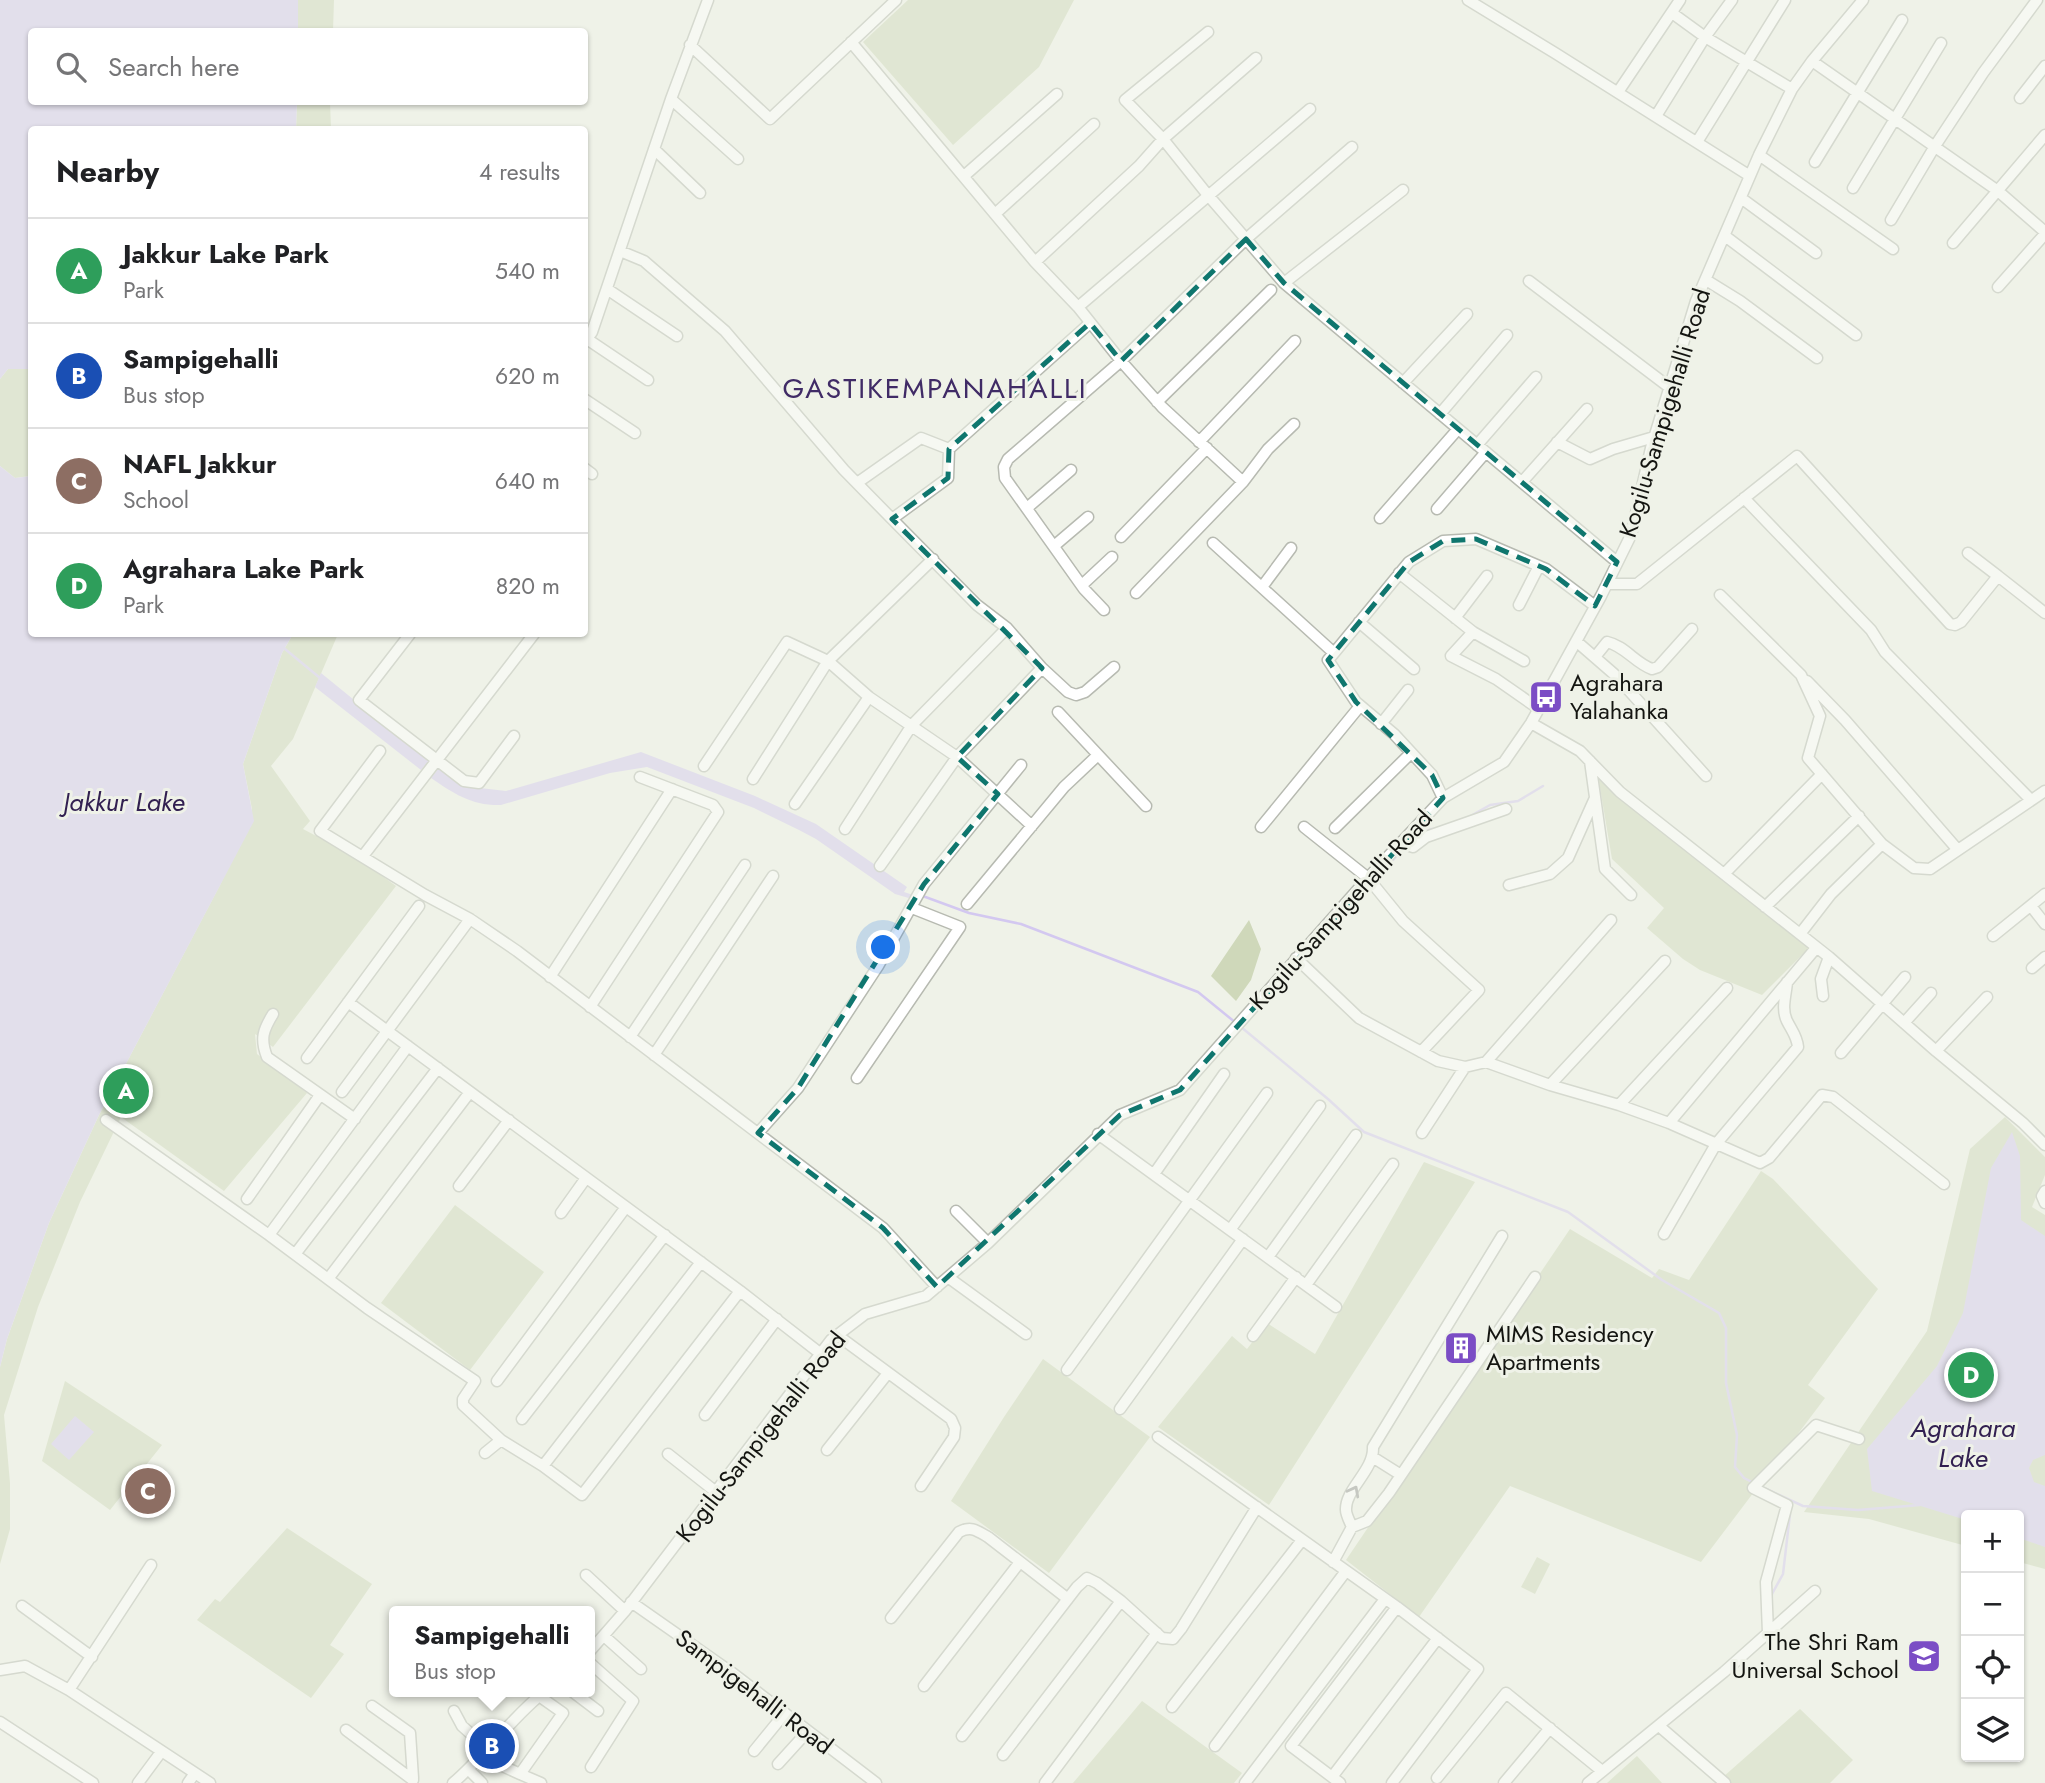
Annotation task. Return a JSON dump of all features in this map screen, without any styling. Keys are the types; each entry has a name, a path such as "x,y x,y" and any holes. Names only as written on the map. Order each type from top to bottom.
{"street":[{"path":"588,338 708,0"},
{"path":"690,45 770,119 895,0"},
{"path":"1468,0 1750,176"},
{"path":"1618,92 1680,0"},
{"path":"1656,116 1705,37 1732,0"},
{"path":"1697,142 1785,0"},
{"name":"Kogilu-Sampigehalli Road","path":"595,1646 838,1335 865,1314 926,1296 988,1242 1120,1115 1180,1090 1368,878 1443,798 1504,762 1539,709 1631,535 1654,438 1696,301 1759,155 1792,89 1863,0"},
{"path":"1891,220 1983,73 2037,0"},
{"path":"1672,13 1705,37 1792,89"},
{"path":"1815,162 1902,20"},
{"path":"1208,32 1125,100 1163,139 1284,283 1617,562"},
{"path":"851,42 1035,262 1078,307 1157,402 1243,482"},
{"path":"1853,188 1941,43"},
{"path":"1035,262 1139,166 1163,139 1256,58"},
{"path":"1812,61 1998,191 2045,233 1998,287"},
{"path":"2020,98 2045,66"},
{"path":"964,176 1057,94"},
{"path":"671,99 738,159"},
{"path":"1078,307 1207,194 1310,109"},
{"path":"995,214 1094,124"},
{"path":"1953,243 2045,135"},
{"path":"1104,610 1082,585 1006,478 1004,467 1008,459 1121,361 1246,239 1352,148"},
{"path":"654,149 700,193"},
{"path":"1759,155 1893,249"},
{"path":"1284,283 1403,190"},
{"path":"1741,198 1816,253"},
{"path":"1725,236 1856,335"},
{"path":"620,251 644,261 725,331 892,519 977,606 1007,628 1042,668 1068,692 1076,695 1085,692 1114,667"},
{"path":"1706,280 1740,301 1816,358"},
{"path":"1529,281 1669,387"},
{"path":"607,289 677,336"},
{"path":"1157,402 1271,290"},
{"path":"1404,383 1467,314"},
{"path":"892,519 948,478 949,449 1090,323"},
{"path":"1440,414 1507,335"},
{"path":"1121,537 1295,341"},
{"path":"588,342 648,380"},
{"path":"1477,445 1535,377"},
{"path":"588,402 635,433"},
{"path":"1522,482 1587,409"},
{"path":"1136,593 1243,482 1268,449 1294,424"},
{"path":"1380,518 1458,429"},
{"path":"858,483 920,438 949,449"},
{"path":"1557,442 1590,458 1654,438"},
{"path":"1437,509 1486,452"},
{"path":"1607,584 1637,584 1797,456 1950,624 1961,622 1998,576"},
{"path":"1027,508 1071,470"},
{"path":"1744,499 1871,630 1885,652 2031,800"},
{"path":"1054,547 1088,517"},
{"path":"1443,798 1432,775 1381,723 1360,706 1328,660 1409,562 1443,541 1476,538 1539,566 1595,606"},
{"path":"1213,543 1334,653"},
{"path":"1262,587 1291,548"},
{"path":"1968,553 2045,612"},
{"path":"1082,585 1112,556"},
{"path":"754,779 828,661 933,559"},
{"path":"1519,606 1539,566"},
{"path":"1399,573 1474,632 1524,661"},
{"path":"1455,618 1487,576"},
{"path":"1720,595 1845,720 1958,850"},
{"path":"1359,622 1414,669"},
{"path":"845,830 912,725 1007,628"},
{"path":"1595,657 1607,642 1616,644 1652,669 1658,667 1692,629"},
{"path":"1474,632 1451,656 1496,679 1539,709"},
{"path":"408,637 359,700 464,781 479,783 514,736"},
{"path":"363,856 532,637"},
{"path":"1576,641 1614,674 1706,776"},
{"path":"704,766 788,642 828,661 869,697 957,757 1032,825"},
{"path":"880,866 957,757 1042,668"},
{"path":"1801,675 1820,716 1808,758 1882,844 1914,868 1930,870 2045,791"},
{"path":"1381,723 1408,690"},
{"path":"795,804 869,697"},
{"path":"1261,827 1360,706"},
{"path":"1058,712 1146,806"},
{"path":"1531,723 1580,751 1620,792 1829,957 2023,1123 2045,1145"},
{"path":"380,751 320,831 470,919 550,976 883,1228 937,1287"},
{"path":"1335,828 1411,753"},
{"path":"967,904 1064,787 1098,755"},
{"path":"1590,761 1605,869 1631,895"},
{"path":"758,1133 798,1088 878,966 924,884 1021,765"},
{"path":"1724,874 1822,774"},
{"path":"590,1007 718,811 713,805 640,777"},
{"path":"550,976 672,789"},
{"path":"1509,885 1550,874 1568,858 1595,797"},
{"path":"1400,843 1413,848 1426,837 1506,809"},
{"path":"1765,907 1859,816"},
{"path":"1304,827 1368,878 1403,921 1479,990 1421,1052"},
{"path":"1800,934 1831,894 1882,844"},
{"path":"630,1037 745,865"},
{"path":"654,1055 773,876"},
{"path":"1993,936 2045,894"},
{"path":"307,1058 419,906"},
{"path":"2031,906 2045,924"},
{"path":"857,1078 960,927 912,908"},
{"path":"342,1092 470,919"},
{"path":"1486,1062 1611,920"},
{"path":"1669,1124 1816,947"},
{"path":"1823,996 1821,979 1829,957"},
{"path":"2032,968 2045,957"},
{"path":"1296,958 1359,1018 1438,1061 1465,1067 1486,1062 1550,1085 1619,1105 1760,1163 1769,1158 1822,1095 1833,1097 1944,1184"},
{"path":"1550,1085 1665,961"},
{"path":"1842,1053 1905,977"},
{"path":"1664,1234 1716,1144 1798,1047 1797,1037 1784,1009 1787,982"},
{"path":"1619,1105 1727,988"},
{"path":"1904,1023 1931,993"},
{"path":"1936,1051 1987,997"},
{"path":"348,1002 626,1206 821,1354"},
{"path":"273,1014 264,1029 262,1043 267,1056 355,1119"},
{"path":"269,1235 408,1045"},
{"path":"1422,1133 1465,1067"},
{"path":"296,1253 438,1068"},
{"path":"1154,1174 1224,1074"},
{"path":"328,1279 470,1092"},
{"path":"1067,1370 1267,1093"},
{"path":"247,1199 320,1095"},
{"path":"1230,1230 1320,1106"},
{"path":"106,1120 475,1381 463,1399 463,1405 501,1440 582,1495 740,1291"},
{"path":"459,1186 509,1120"},
{"path":"1098,1134 1336,1307"},
{"path":"1268,1257 1356,1135"},
{"path":"1306,1285 1393,1164"},
{"path":"561,1213 586,1178"},
{"path":"2045,1191 2042,1196 2045,1203"},
{"path":"497,1381 626,1206"},
{"path":"956,1211 988,1242"},
{"path":"522,1419 665,1236"},
{"path":"1352,1527 1346,1510 1348,1500 1374,1458 1373,1447 1502,1236"},
{"path":"1120,1409 1243,1239"},
{"path":"543,1466 701,1262"},
{"path":"1253,1336 1296,1277"},
{"path":"1333,1562 1352,1527 1367,1521 1401,1475 1535,1277"},
{"path":"949,1278 1026,1334"},
{"path":"705,1415 777,1319"},
{"path":"838,1335 951,1419 955,1428 954,1437 921,1486"},
{"path":"827,1450 888,1373"},
{"path":"1768,1633 1766,1582 1787,1505 1753,1488 1816,1425 1859,1439"},
{"path":"1158,1437 1397,1607 1478,1669 1392,1783"},
{"path":"485,1452 501,1440"},
{"path":"668,1454 716,1492"},
{"path":"1374,1458 1401,1475"},
{"path":"961,1736 1087,1578 1121,1601 1162,1638 1173,1639 1257,1507"},
{"path":"891,1618 959,1532 967,1528 974,1528 988,1536 1068,1599"},
{"path":"1172,1707 1302,1540"},
{"path":"924,1686 1020,1562"},
{"path":"69,1690 151,1565"},
{"path":"1215,1746 1346,1571"},
{"name":"Sampigehalli Road","path":"586,1575 628,1606 731,1672 874,1782"},
{"path":"1588,1783 1659,1726 1815,1591"},
{"path":"1245,1783 1385,1599"},
{"path":"1003,1755 1121,1601"},
{"path":"22,1606 92,1657"},
{"path":"1397,1607 1291,1746 1336,1780 1438,1638"},
{"path":"1045,1783 1157,1633"},
{"path":"604,1636 640,1669"},
{"path":"0,1670 25,1666 69,1690 210,1783"},
{"path":"591,1767 633,1701 595,1667"},
{"path":"1437,1778 1506,1693 1602,1771"},
{"path":"453,1783 486,1753 525,1707 538,1697"},
{"path":"520,1773 563,1713 545,1697"},
{"path":"580,1697 598,1711"},
{"path":"372,1706 410,1733 413,1780"},
{"path":"454,1711 462,1726 486,1753 541,1783"},
{"path":"754,1751 785,1713"},
{"path":"0,1722 93,1783"},
{"path":"1659,1726 1725,1783"},
{"path":"1504,1783 1550,1728"},
{"path":"346,1730 413,1780"},
{"path":"778,1764 808,1731"},
{"path":"138,1783 161,1752"},
{"path":"469,1770 482,1783"},
{"path":"188,1783 195,1773"}],"highlighted area":[{"path":"1246,239 1284,283 1617,562 1595,606 1546,569 1476,539 1443,541 1409,562 1328,660 1356,702 1432,775 1443,798 1180,1090 1120,1115 937,1287 883,1228 758,1133 798,1088 924,884 998,794 957,757 1042,668 892,519 948,478 949,449 1090,323 1121,361"}],"green space":[{"path":"298,0 334,0 333,28 298,28"},
{"path":"908,0 1074,0 1039,67 953,145 863,42"},
{"path":"297,105 330,105 331,126 296,126"},
{"path":"8,369 28,369 28,476 15,478 0,466 0,379"},
{"path":"291,637 337,637 293,739 271,766 310,821 303,829 356,857 396,886 273,1047 255,1034 257,1054 307,1093 224,1191 121,1117 80,1202 38,1307 4,1415 10,1483 10,1529 0,1564 0,1367 7,1339 49,1223 99,1115 221,883 252,809 243,764 282,653"},
{"path":"1598,776 1809,948 1762,995 1700,970 1647,928 1664,908 1612,859"},
{"path":"1249,920 1261,949 1251,980 1236,1001 1211,976"},
{"name":"Agrahara Lake","path":"2005,1117 2045,1157 2045,1175 2032,1207 2045,1215 2045,1569 2024,1563 2024,1510 1961,1510 1961,1545 1869,1519 1804,1512 1927,1331 1970,1149"},
{"path":"1424,1162 1475,1182 1269,1505 1158,1427 1232,1336 1247,1349 1267,1323 1315,1354"},
{"path":"1761,1171 1773,1179 1878,1289 1808,1385 1825,1398 1701,1562 1510,1486 1419,1617 1346,1560 1570,1229 1652,1278 1659,1269 1689,1280"},
{"path":"455,1205 544,1272 470,1370 381,1303"},
{"path":"1043,1359 1150,1437 1049,1573 951,1501"},
{"path":"65,1381 162,1445 110,1510 42,1461"},
{"path":"287,1528 372,1584 330,1645 344,1654 311,1698 197,1620 215,1599 220,1602"},
{"path":"1537,1557 1550,1564 1535,1594 1521,1587"},
{"path":"1142,1701 1242,1773 1234,1783 1073,1783"},
{"path":"1800,1709 1853,1760 1830,1783 1728,1783 1723,1777"},
{"path":"1637,1756 1662,1783 1607,1783"}],"water":[{"path":"0,0 298,0 298,28 28,28 28,105 297,105 296,126 28,126 28,369 8,369 0,379"},
{"name":"Jakkur Lake","path":"0,466 15,478 28,476 28,637 291,637 282,653 243,764 254,821 99,1115 49,1223 7,1339 0,1367"},
{"path":"321,673 429,761 421,770 315,687"},
{"path":"641,752 755,796 816,824 907,887 904,892 913,895 912,899 895,894 799,830 754,808 647,767 610,773 501,805 464,798 431,778 439,768 463,786 506,791"},
{"name":"Agrahara Lake","path":"2012,1132 2020,1156 2021,1220 2045,1236 2045,1455 2033,1460 2029,1468 2034,1482 2045,1486 2045,1547 2024,1540 2024,1510 1961,1510 1961,1518 1872,1491 1867,1449 1937,1366 1963,1313 1991,1168"},
{"path":"75,1416 94,1432 69,1460 51,1444"}],"waterway":[{"path":"285,649 320,678"},
{"path":"1467,818 1490,805 1518,801 1543,786"},
{"path":"1409,843 1421,829 1438,829"},
{"path":"1303,960 1404,848"},
{"path":"920,895 969,913 1021,924 1198,992 1236,1023"},
{"path":"1242,1027 1298,964"},
{"path":"1241,1027 1364,1132 1568,1212 1662,1280 1719,1313 1726,1328 1726,1383 1737,1435 1735,1467 1744,1478 1754,1483"},
{"path":"1760,1486 1803,1506 1858,1510 1920,1505"},
{"path":"1771,1605 1772,1594 1783,1574 1790,1514"}],"place":[{"name":"Agrahara Yalahanka","path":"1546,697"},
{"name":"Jakkur Lake Park","path":"126,1091"},
{"name":"MIMS Residency Apartments","path":"1461,1348"},
{"name":"Agrahara Lake Park","path":"1971,1375"},
{"name":"NAFL Jakkur","path":"148,1491"},
{"name":"The Shri Ram Universal School","path":"1924,1656"},
{"name":"Sampigehalli","path":"492,1746"}],"district":[{"name":"GASTIKEMPANAHALLI","path":"935,388"}]}
